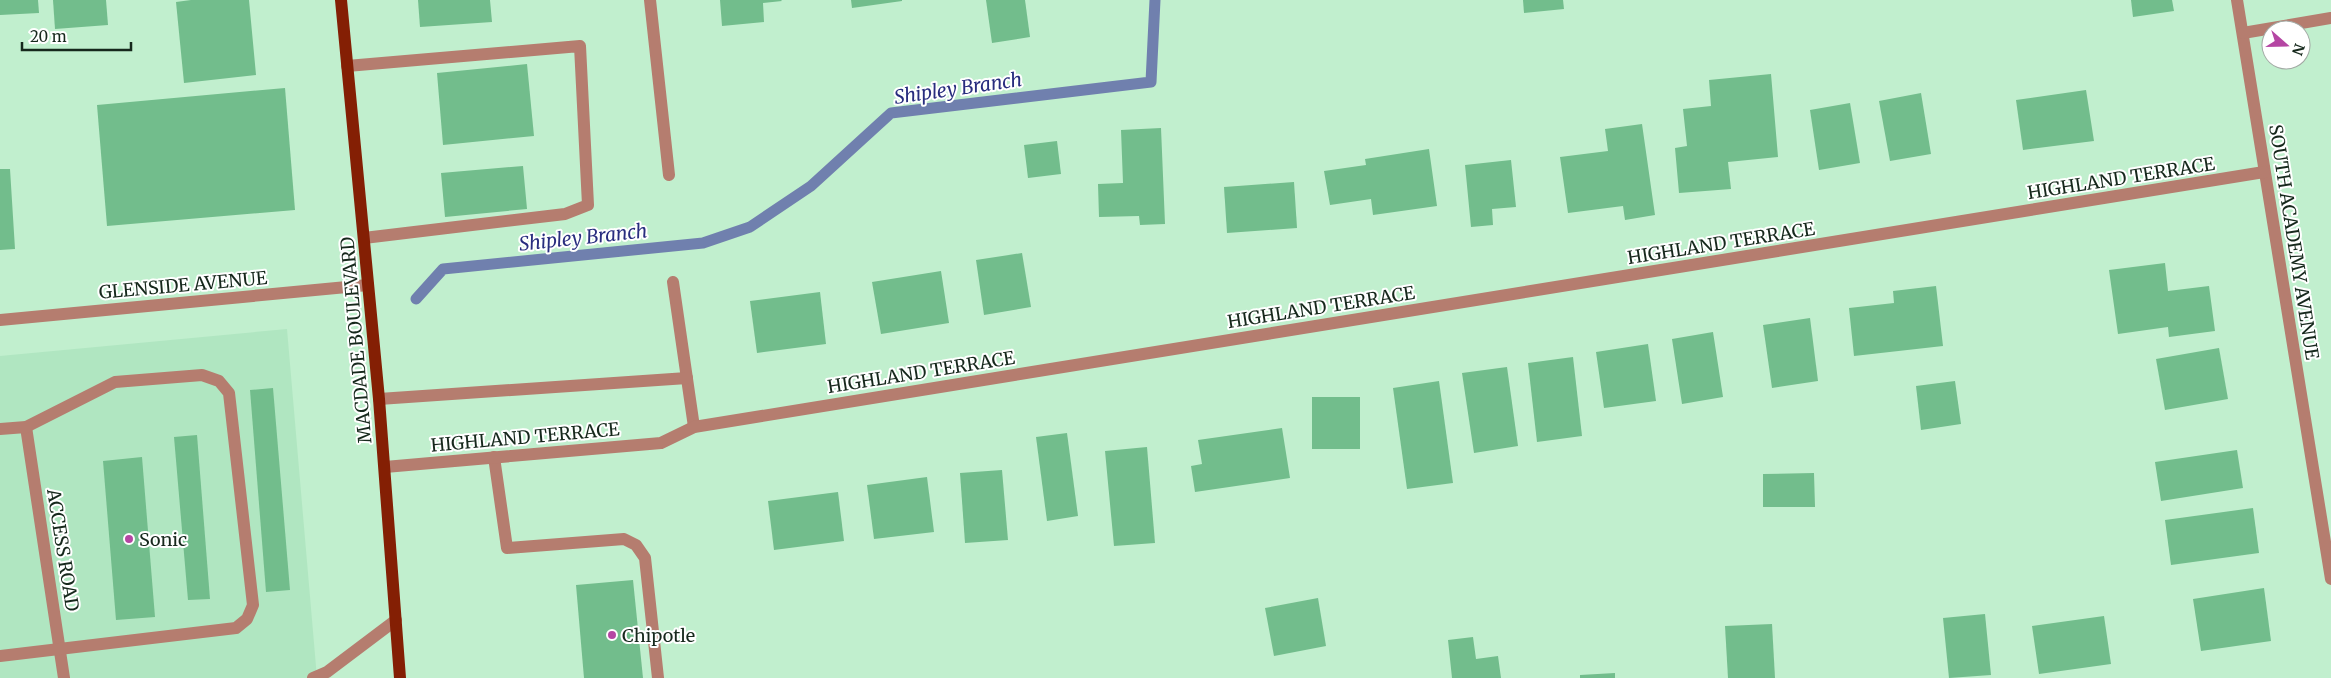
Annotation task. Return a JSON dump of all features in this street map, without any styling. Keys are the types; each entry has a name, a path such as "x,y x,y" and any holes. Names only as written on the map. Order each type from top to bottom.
{"main road":[{"name":"MACDADE BOULEVARD","path":"341,0 380,399 400,678"}],"street":[{"path":"650,0 669,175"},
{"name":"SOUTH ACADEMY AVENUE","path":"2236,0 2331,579"},
{"path":"2243,34 2331,18"},
{"path":"348,66 580,46 588,205 565,214 364,238"},
{"name":"HIGHLAND TERRACE","path":"385,467 494,456 661,443 694,427 2264,172"},
{"path":"673,282 694,427"},
{"name":"GLENSIDE AVENUE","path":"0,320 368,285"},
{"path":"0,429 26,427 115,382 202,375 219,381 229,393 253,605 247,619 236,628 0,656"},
{"path":"380,399 687,378"},
{"name":"ACCESS ROAD","path":"26,427 62,649 64,678"},
{"path":"494,456 507,548 624,539 636,546 645,558 658,678"},
{"path":"313,678 327,672 396,620"}],"shaded area":[{"path":"287,329 317,678 0,678 0,356"}],"building":[{"path":"0,0 38,0 39,13 0,15"},
{"path":"53,0 106,0 108,25 55,29"},
{"path":"191,0 249,0 256,75 184,83 176,2"},
{"path":"418,0 490,0 492,22 420,27"},
{"path":"720,0 782,1 763,3 764,22 722,26"},
{"path":"851,0 902,0 902,1 852,8"},
{"path":"986,0 1025,0 1030,37 992,43"},
{"path":"1523,0 1563,0 1564,9 1524,13"},
{"path":"2131,0 2172,0 2174,11 2133,17"},
{"path":"527,64 534,136 443,145 437,73"},
{"path":"1771,74 1778,157 1728,162 1731,189 1679,193 1675,148 1687,146 1683,109 1711,106 1709,80"},
{"path":"285,88 295,210 107,226 97,105"},
{"path":"2086,90 2094,141 2023,150 2016,100"},
{"path":"1921,93 1931,154 1890,161 1879,101"},
{"path":"1850,103 1860,163 1819,170 1810,110"},
{"path":"1642,124 1655,215 1625,220 1623,206 1568,213 1560,157 1608,151 1605,129"},
{"path":"1161,128 1165,224 1140,225 1139,216 1099,217 1098,184 1123,183 1121,130"},
{"path":"1057,141 1061,174 1028,178 1024,145"},
{"path":"1429,149 1437,206 1373,215 1371,199 1330,205 1324,171 1366,165 1365,159"},
{"path":"1511,160 1516,207 1492,209 1493,225 1471,227 1465,165"},
{"path":"523,166 527,209 445,217 441,173"},
{"path":"0,169 10,169 15,249 0,250"},
{"path":"1294,182 1297,228 1227,233 1224,187"},
{"path":"1022,253 1031,307 984,315 976,260"},
{"path":"2165,263 2168,291 2209,286 2215,331 2169,337 2168,327 2118,334 2109,270"},
{"path":"941,271 949,323 881,334 872,282"},
{"path":"1936,286 1943,346 1854,356 1849,308 1894,303 1893,291"},
{"path":"820,292 826,344 757,353 750,301"},
{"path":"1810,318 1818,381 1772,388 1763,325"},
{"path":"1713,332 1723,397 1682,404 1672,339"},
{"path":"1648,344 1656,401 1604,408 1596,352"},
{"path":"2219,348 2228,399 2165,410 2156,359"},
{"path":"1573,357 1582,436 1537,442 1528,363"},
{"path":"1507,367 1518,446 1474,453 1462,373"},
{"path":"1439,381 1453,483 1407,489 1393,388"},
{"path":"1955,381 1961,424 1921,430 1916,386"},
{"path":"273,388 290,590 266,592 250,390"},
{"path":"1312,397 1360,397 1360,449 1312,449"},
{"path":"1282,428 1290,478 1195,492 1191,466 1202,464 1198,440"},
{"path":"1067,433 1078,516 1047,521 1036,437"},
{"path":"197,435 210,599 188,600 174,437"},
{"path":"1147,447 1155,543 1114,546 1105,451"},
{"path":"2237,450 2243,488 2161,501 2155,462"},
{"name":"Sonic","path":"142,457 155,617 116,620 103,461"},
{"path":"1002,470 1008,540 965,543 960,473"},
{"path":"1814,473 1815,507 1763,507 1763,474"},
{"path":"927,477 934,532 874,539 867,485"},
{"path":"838,492 844,541 774,550 768,501"},
{"path":"2253,508 2259,553 2171,565 2165,520"},
{"path":"633,580 643,678 584,678 576,585"},
{"path":"2264,588 2271,641 2201,651 2193,599"},
{"path":"1318,598 1326,646 1274,656 1265,608"},
{"path":"1985,614 1991,675 1949,678 1943,618"},
{"path":"2104,616 2111,664 2039,674 2032,626"},
{"path":"1772,624 1775,678 1728,678 1725,626"},
{"path":"1473,637 1476,659 1498,656 1501,678 1452,678 1448,640"},
{"path":"1615,673 1615,678 1580,678 1580,675"}],"waterway":[{"name":"Shipley Branch","path":"416,299 443,269 703,243 750,227 811,186 891,113 1151,82 1155,0"}],"place":[{"name":"Sonic","path":"129,539"},
{"name":"Chipotle","path":"612,635"}]}
